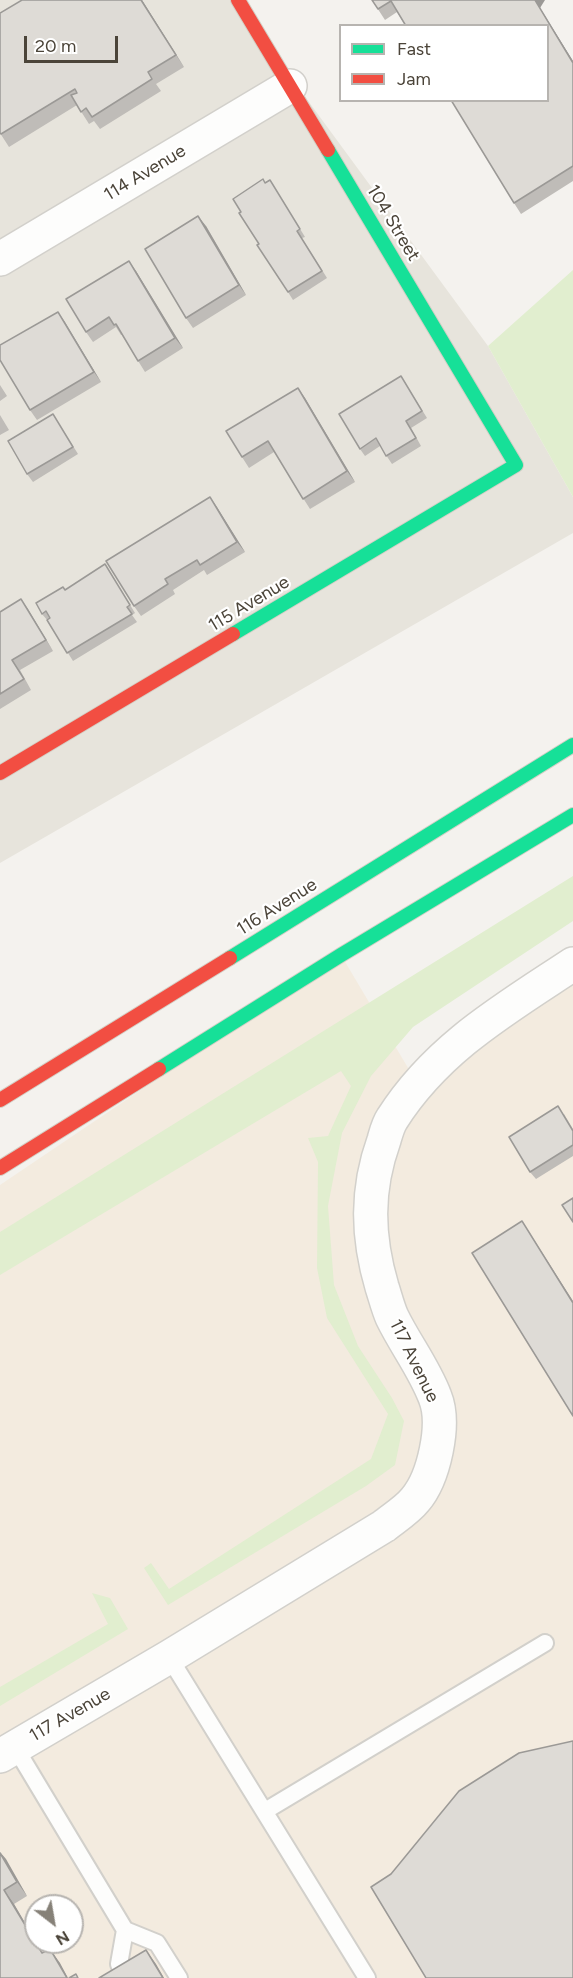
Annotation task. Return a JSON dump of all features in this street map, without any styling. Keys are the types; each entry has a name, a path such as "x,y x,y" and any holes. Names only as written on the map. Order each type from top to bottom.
{"main road":[{"name":"104 Street","path":"238,0 516,465"},
{"name":"115 Avenue","path":"0,773 516,465"},
{"name":"116 Avenue","path":"0,1100 573,745"},
{"path":"0,1168 331,961 573,815"}],"street":[{"name":"114 Avenue","path":"0,260 290,86"},
{"name":"117 Avenue","path":"8,1751 169,1657 384,1526 416,1499 434,1465 440,1431 436,1399 391,1315 375,1261 370,1226 371,1197 378,1156 390,1121 417,1083 441,1058 477,1029 573,964"}],"lane":[{"path":"265,1811 545,1643"},
{"path":"169,1657 367,1978"},
{"path":"8,1751 125,1930 157,1943 179,1978"},
{"path":"125,1930 119,1964 125,1978"}],"shaded area":[{"path":"0,0 243,0 284,68 488,346 573,497 573,533 0,863"},
{"path":"341,955 417,1083 573,964 573,1978 0,1978 0,1185"}],"green space":[{"path":"573,270 573,497 488,346"},
{"path":"573,876 573,921 413,1027 371,1076 342,1133 328,1206 334,1285 358,1346 404,1421 395,1465 366,1486 168,1605 144,1568 151,1563 169,1589 371,1459 388,1414 327,1318 317,1268 318,1162 308,1138 328,1136 351,1086 341,1071 0,1275 0,1232"},
{"path":"92,1593 110,1598 128,1629 0,1706 0,1687 108,1624"}],"building":[{"path":"22,0 141,0 176,55 148,72 152,79 92,117 86,108 81,112 71,95 77,93 75,89 1,134 0,13"},
{"path":"372,0 535,0 573,63 573,166 514,203 452,102 549,102 549,24 405,24 391,1 378,9"},
{"path":"263,179 265,183 270,180 300,229 297,231 322,271 288,292 257,245 259,244 239,213 241,212 233,199"},
{"path":"198,216 239,285 186,318 145,249"},
{"path":"129,261 175,338 138,361 116,324 114,325 109,317 86,332 66,299"},
{"path":"58,312 94,372 30,410 0,360 0,345"},
{"path":"401,376 422,411 406,421 416,438 386,456 376,438 360,449 339,414"},
{"path":"298,388 347,471 303,499 268,441 242,457 226,431"},
{"path":"53,414 73,447 27,474 8,441"},
{"path":"210,497 237,542 200,565 197,560 165,579 168,584 134,606 106,561"},
{"path":"105,564 130,605 127,607 132,614 67,653 47,620 50,618 46,611 42,614 36,603 63,587 65,590"},
{"path":"21,599 46,640 12,660 24,679 0,694 0,612"},
{"path":"558,1106 573,1131 573,1145 530,1172 509,1137"},
{"path":"573,1198 573,1222 562,1205"},
{"path":"522,1221 573,1303 573,1416 472,1253"},
{"path":"573,1741 573,1978 426,1978 371,1887 391,1874 459,1791 519,1753"},
{"path":"0,1853 17,1882 4,1890 24,1923 24,1954 53,1954 67,1978 0,1978"},
{"path":"146,1950 163,1978 99,1978"}],"traffic: fast":[{"path":"233,634 516,465 328,150"},
{"path":"230,958 573,745"},
{"path":"159,1069 341,955 573,815"}],"traffic: jam":[{"path":"238,0 328,150"},
{"path":"0,773 233,634"},
{"path":"0,1100 230,958"},
{"path":"0,1168 159,1069"}]}
